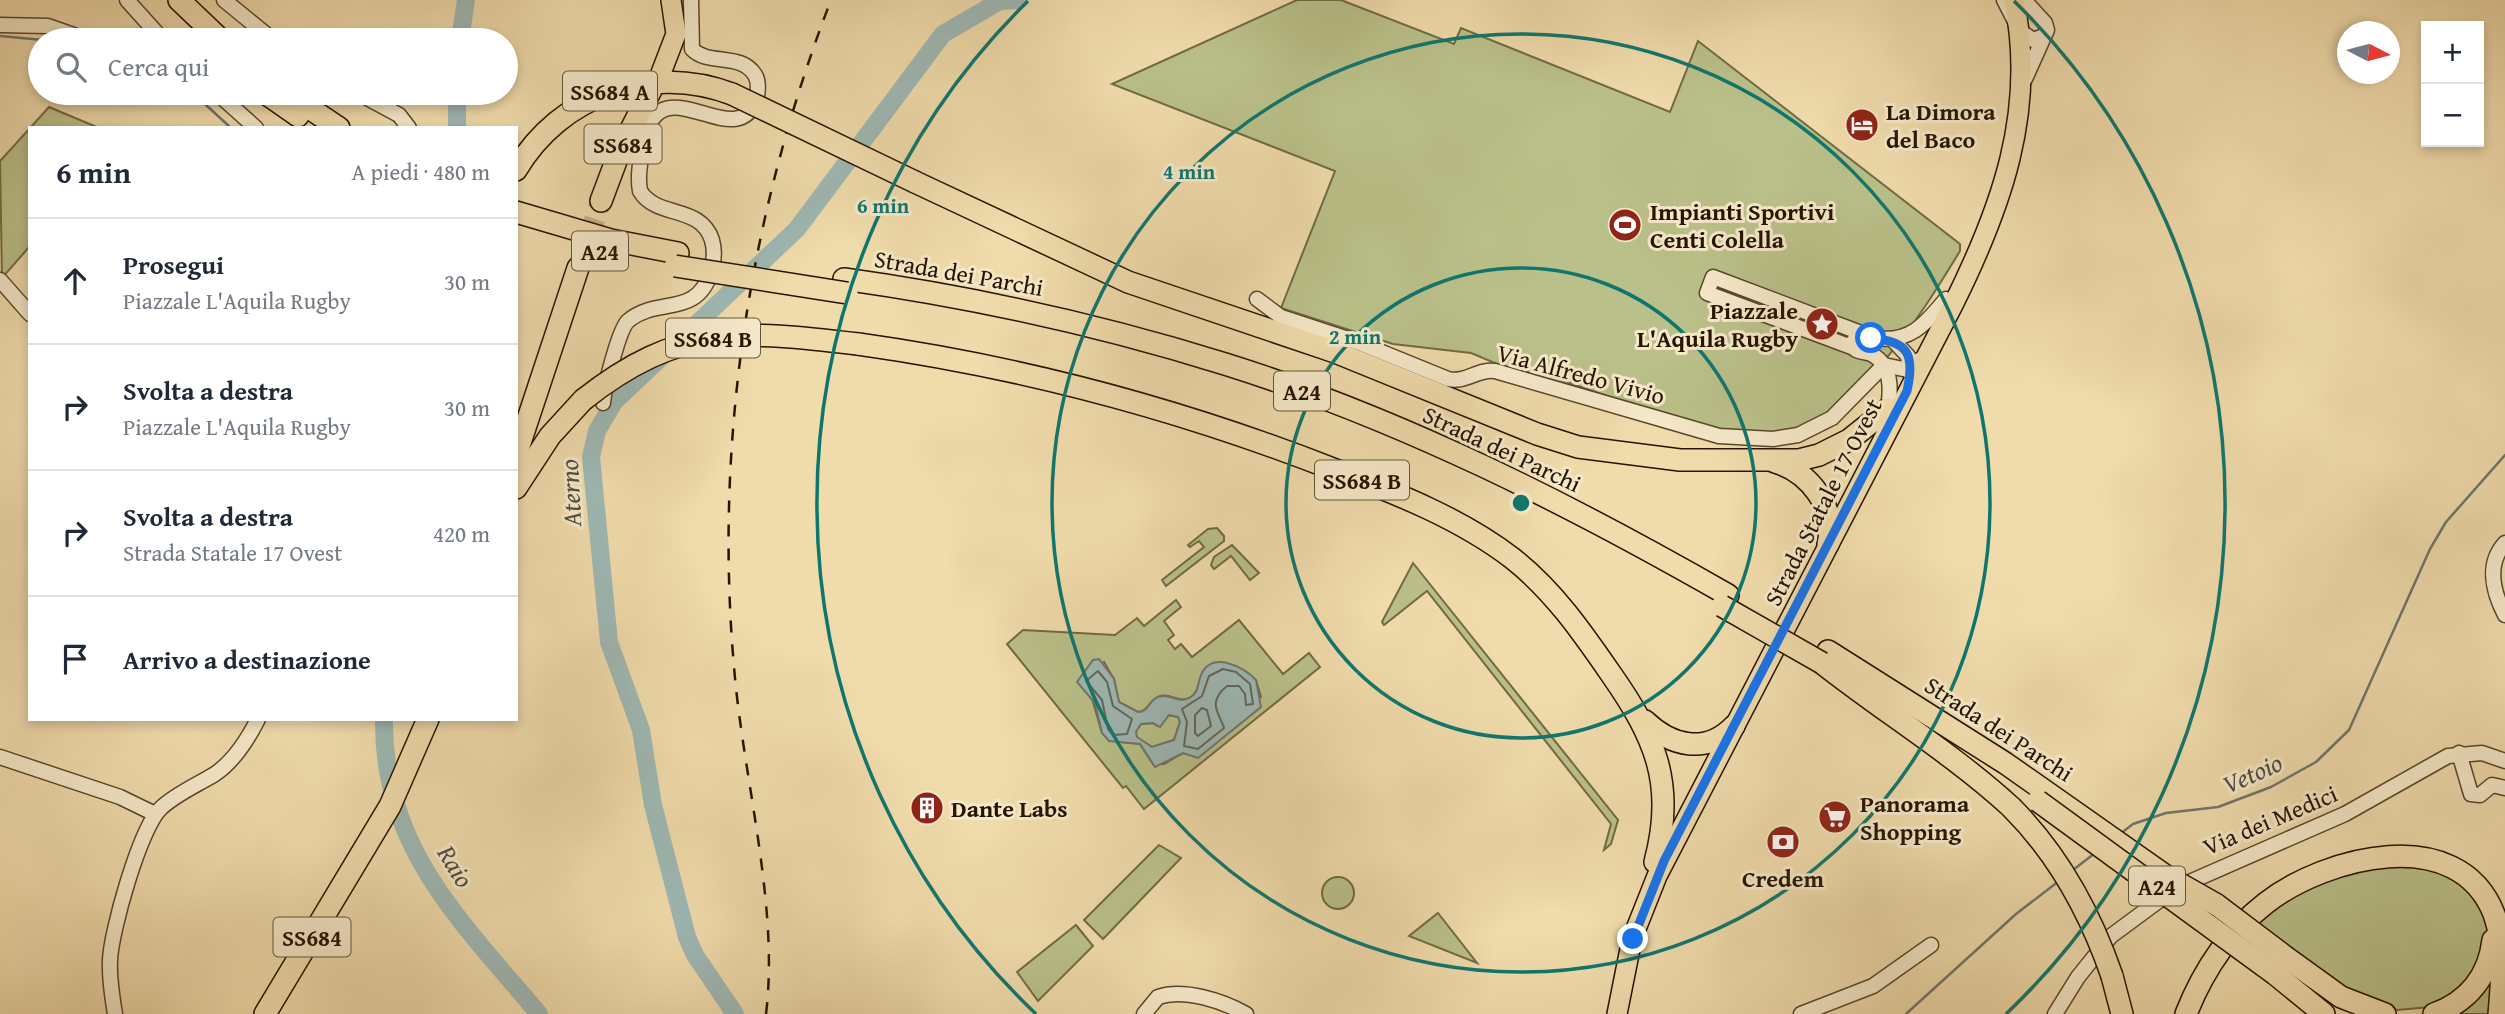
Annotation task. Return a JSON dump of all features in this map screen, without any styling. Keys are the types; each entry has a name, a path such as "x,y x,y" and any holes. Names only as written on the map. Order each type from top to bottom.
{"highway":[{"path":"161,0 190,28"},
{"path":"179,0 208,28"},
{"name":"SS684","path":"601,201 619,153 656,81"},
{"name":"SS684 A","path":"518,167 537,140 555,122 580,104 635,84 670,82 700,85 732,94 1121,279 1335,352 1556,441 1645,457 1769,462 1806,458 1828,451 1869,427 1888,409"},
{"path":"282,105 312,126"},
{"path":"305,105 336,126"},
{"name":"Strada dei Parchi","path":"523,221 677,260 845,286 970,299 1067,320 1227,365 1320,398 1507,478 1825,657 2041,795 2166,876 2345,1014"},
{"path":"518,449 578,268"},
{"name":"SS684 B","path":"518,485 550,436 632,365 701,340 764,333 859,344 993,367 1148,406 1269,445 1425,508 1481,537 1535,578 1569,615 1639,714 1651,738 1661,784 1661,826 1655,862"},
{"name":"SS684 A","path":"1769,462 1791,469 1811,485 1822,499 1830,521"},
{"path":"1828,544 1830,521"},
{"path":"1825,657 1875,705 1965,767 2011,807 2036,834 2068,878 2095,929 2122,1014"},
{"name":"SS684 B","path":"1639,714 1652,727 1676,743 1695,745 1716,740"},
{"name":"SS684","path":"265,1014 396,795 427,721"},
{"path":"1716,740 1734,726"},
{"name":"Strada dei Parchi","path":"2041,795 2282,966 2324,1014"},
{"path":"2186,1014 2209,968 2233,934 2265,904 2303,880 2345,863 2385,856 2427,859 2458,872 2482,892 2495,915 2502,959 2499,1014"},
{"path":"2434,1014 2469,994 2486,970 2492,951 2493,931 2487,911 2458,872"},
{"path":"2282,966 2341,997 2385,1014"}],"main road":[{"path":"656,81 676,34 671,0"},
{"name":"Strada Statale 17 Ovest","path":"1615,1014 1627,959 1647,898 1907,391 1946,299 1980,232 1995,190 2008,127 2011,37 2004,0"},
{"name":"Strada Statale 17 Ovest","path":"1615,1014 1624,945 1655,862 1888,409 1918,362 1990,226 2008,173 2021,108 2020,31 2014,0"}],"street":[{"path":"127,0 149,28"},
{"path":"224,0 258,28"},
{"path":"593,401 624,325 649,310 691,300 704,287 713,263 712,243 700,222 689,215 651,202 640,191 639,177 648,122 655,113 667,107 719,118 736,117 750,109 757,93 757,78 746,66 693,51 691,0"},
{"path":"2004,0 2020,31 2033,40 2045,36"},
{"path":"2021,108 2029,64 2045,36 2046,25 2024,0"},
{"path":"2012,69 2020,31 2028,19 2042,19"},
{"path":"0,25 54,28"},
{"path":"230,105 254,126"},
{"path":"380,105 398,115 407,126"},
{"path":"1918,362 1898,369 1884,365 1859,350 1706,293 1713,277 1866,335 1892,339 1919,330 1946,299"},
{"path":"0,280 28,312"},
{"name":"Via Alfredo Vivio","path":"1257,299 1281,317 1357,342 1448,379 1464,380 1491,370 1733,438 1773,439 1808,431 1844,409 1884,365"},
{"path":"1859,350 1871,347 1866,335"},
{"path":"1892,339 1918,362"},
{"path":"1884,365 1890,387 1888,409"},
{"path":"2505,543 2493,561 2494,584 2505,615"},
{"path":"115,1014 110,959 115,929 129,880 155,814 172,800 219,771 248,739 257,721"},
{"path":"2459,752 2471,794 2480,795 2492,785 2505,788"},
{"name":"Via dei Medici","path":"2055,1014 2078,977 2111,936 2169,892 2202,874 2345,814 2427,765 2459,752 2502,755"},
{"path":"0,757 108,793 155,814"},
{"path":"1801,1014 1873,986 1931,945"},
{"path":"1144,1014 1158,997 1177,994 1220,1003 1246,1014"}],"green space":[{"name":"Impianti Sportivi Centi Colella","path":"1297,0 1341,0 1454,44 1461,28 1670,112 1698,41 1960,244 1960,251 1907,332 1861,385 1836,407 1809,424 1781,433 1756,434 1692,422 1529,369 1526,376 1471,353 1393,344 1281,308 1335,171 1112,84"},
{"path":"49,107 94,126 32,126"},
{"path":"28,130 28,248 2,278 0,161"},
{"path":"1217,528 1224,536 1224,541 1166,586 1162,580 1204,547 1199,541 1190,547 1188,545 1208,529"},
{"path":"1232,545 1259,573 1250,580 1231,556 1214,569 1211,565 1214,557"},
{"path":"1413,563 1618,820 1611,844 1604,850 1611,824 1427,591 1384,625 1382,622"},
{"path":"1176,600 1181,607 1164,621 1174,635 1168,640 1175,649 1181,644 1192,657 1239,620 1283,674 1309,653 1320,667 1144,809 1126,786 1123,788 1007,644 1023,630 1115,635 1137,618 1144,626","holes":["1104,662 1114,679 1119,702 1138,712 1145,710 1160,696 1186,700 1195,694 1199,686 1256,680 1261,697 1190,754 1183,753 1164,764 1153,764 1140,744 1121,742 1102,733 1084,671"]},
{"path":"1169,715 1178,717 1180,722 1174,740 1152,747 1137,738 1135,732 1141,724 1153,723 1157,726"},
{"path":"1159,845 1181,858 1103,939 1084,920"},
{"path":"2436,866 2473,892 2489,928 2483,967 2442,1006 2397,1010 2353,996 2254,923 2269,910 2346,868"},
{"path":"1338,877 1349,882 1354,893 1349,904 1338,909 1327,904 1322,893 1327,882"},
{"path":"1438,913 1477,963 1409,936"},
{"path":"1076,925 1093,946 1038,1001 1017,972"},
{"path":"2492,973 2494,1014 2449,1014"}],"water":[{"path":"1099,659 1114,679 1119,702 1138,712 1162,696 1181,700 1189,698 1196,691 1206,668 1220,662 1244,670 1256,680 1261,707 1198,758 1183,753 1155,767 1140,744 1109,741 1102,733 1095,703 1077,682 1093,660","holes":["1169,715 1178,717 1180,722 1174,740 1152,747 1137,737 1136,732 1141,724 1153,723 1160,727"]}],"waterway":[{"name":"Raio","path":"462,28 466,0"},
{"name":"Aterno","path":"735,1014 695,955 687,937 653,805 641,730 609,642 591,457 597,431 614,402 797,229 943,34 1000,1 1018,0"},
{"path":"0,36 28,39"},
{"path":"206,105 229,126"},
{"name":"Raio","path":"457,105 457,126"},
{"name":"Vetoio","path":"2120,834 2133,824 2166,813 2218,807 2271,787 2316,762 2349,730 2430,549 2446,522 2505,455"},
{"name":"Raio","path":"384,721 387,765 397,807 412,845 456,914 539,1014"},
{"name":"Vetoio","path":"2073,870 2095,853"},
{"name":"Vetoio","path":"1906,1014 2016,914 2059,881"}],"tunnel":[{"path":"578,268 601,201"}],"railway":[{"path":"766,1014 769,974 765,889 735,678 729,592 729,505 734,419 758,249 802,82 831,0"}],"place":[{"name":"La Dimora del Baco","path":"1862,125"},
{"name":"Impianti Sportivi Centi Colella","path":"1625,225"},
{"name":"Piazzale L'Aquila Rugby","path":"1822,324"},
{"name":"Dante Labs","path":"927,808"},
{"name":"Panorama Shopping","path":"1835,817"},
{"name":"Credem","path":"1783,842"}],"route":[{"path":"1633,939 1647,898 1664,861 1907,391 1910,360 1906,352 1892,339 1871,338"}]}
